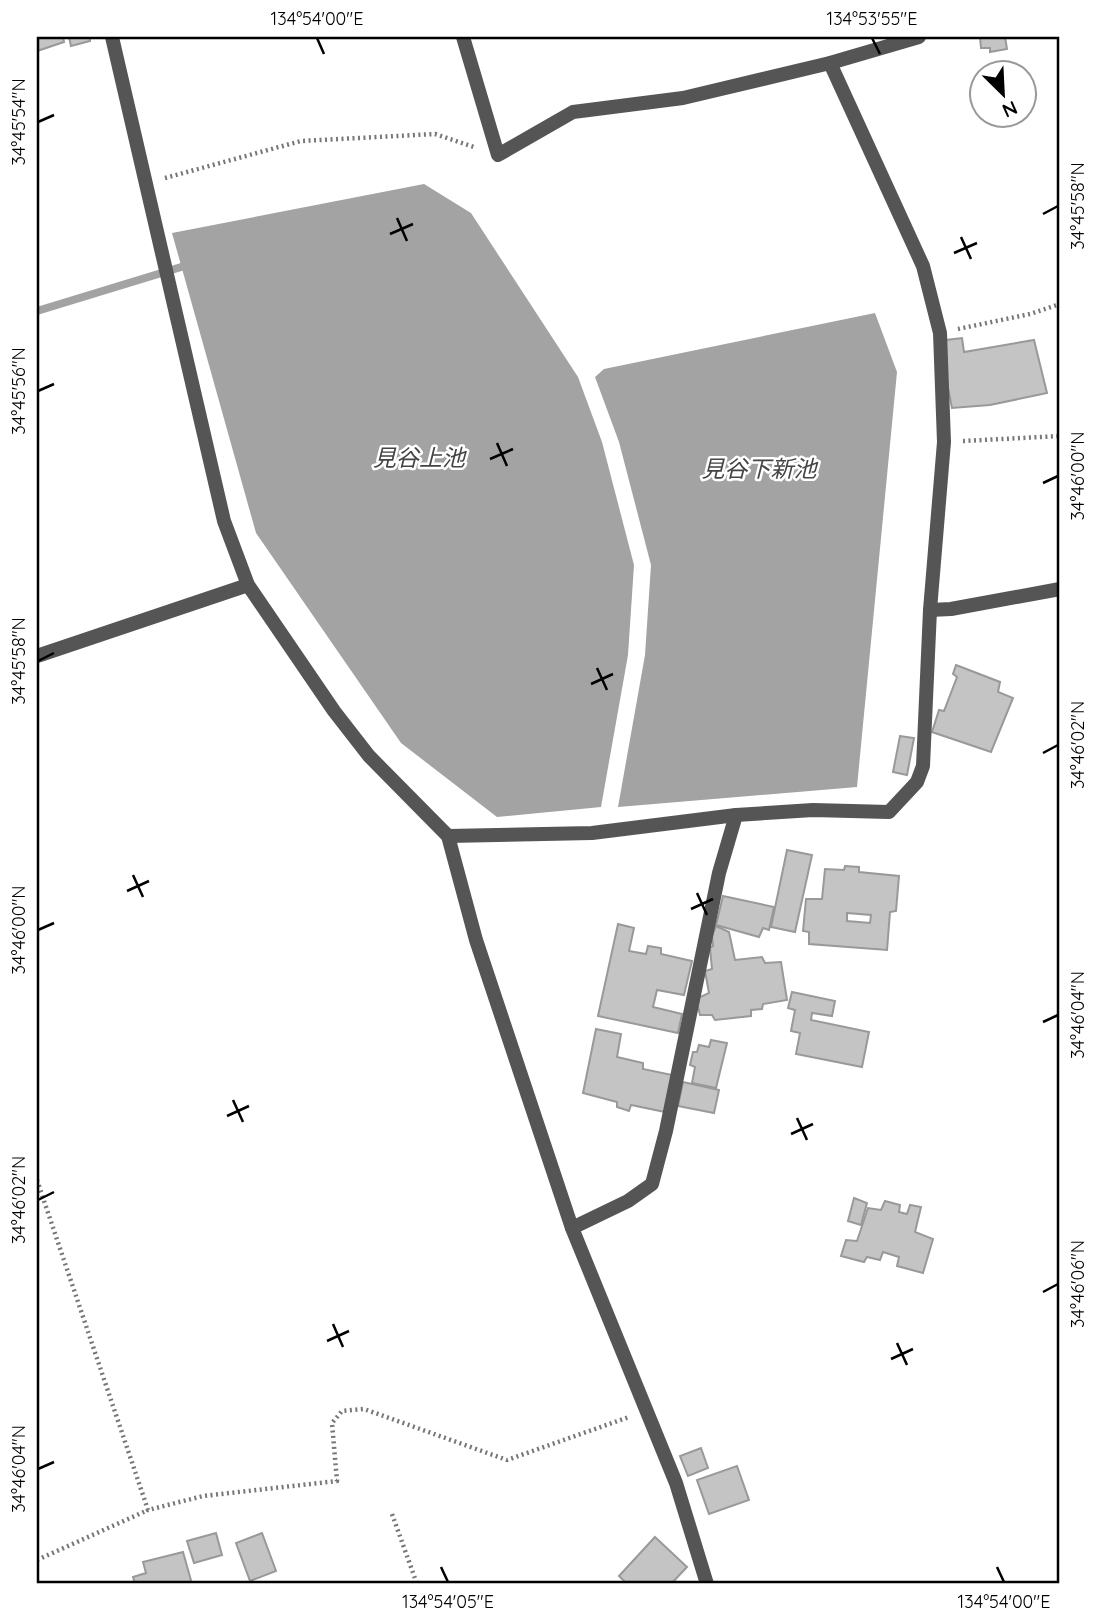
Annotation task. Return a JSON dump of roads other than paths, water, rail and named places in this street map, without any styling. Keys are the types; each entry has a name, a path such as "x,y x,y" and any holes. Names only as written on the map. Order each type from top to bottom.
{"street":[{"path":"112,37 224,521 248,585 362,747 448,836 476,940 572,1228 676,1483 707,1584"},
{"path":"463,37 498,155 573,112 683,98 830,63 919,37"},
{"path":"448,836 592,832 736,815 813,810 889,812 917,782 923,766 930,610 944,442 940,333 923,266 830,63"},
{"path":"37,656 248,585"},
{"path":"930,610 951,609 1060,589"},
{"path":"572,1228 628,1201 652,1184 666,1131 719,873 736,815"}],"water":[{"name":"見谷上池","path":"424,184 471,213 578,377 602,442 634,565 628,655 601,807 497,817 401,743 256,533 172,233"},
{"name":"見谷下新池","path":"875,313 897,372 857,787 618,807 645,655 651,565 619,442 595,377 604,369"}],"waterway":[{"path":"37,311 191,264"}]}
